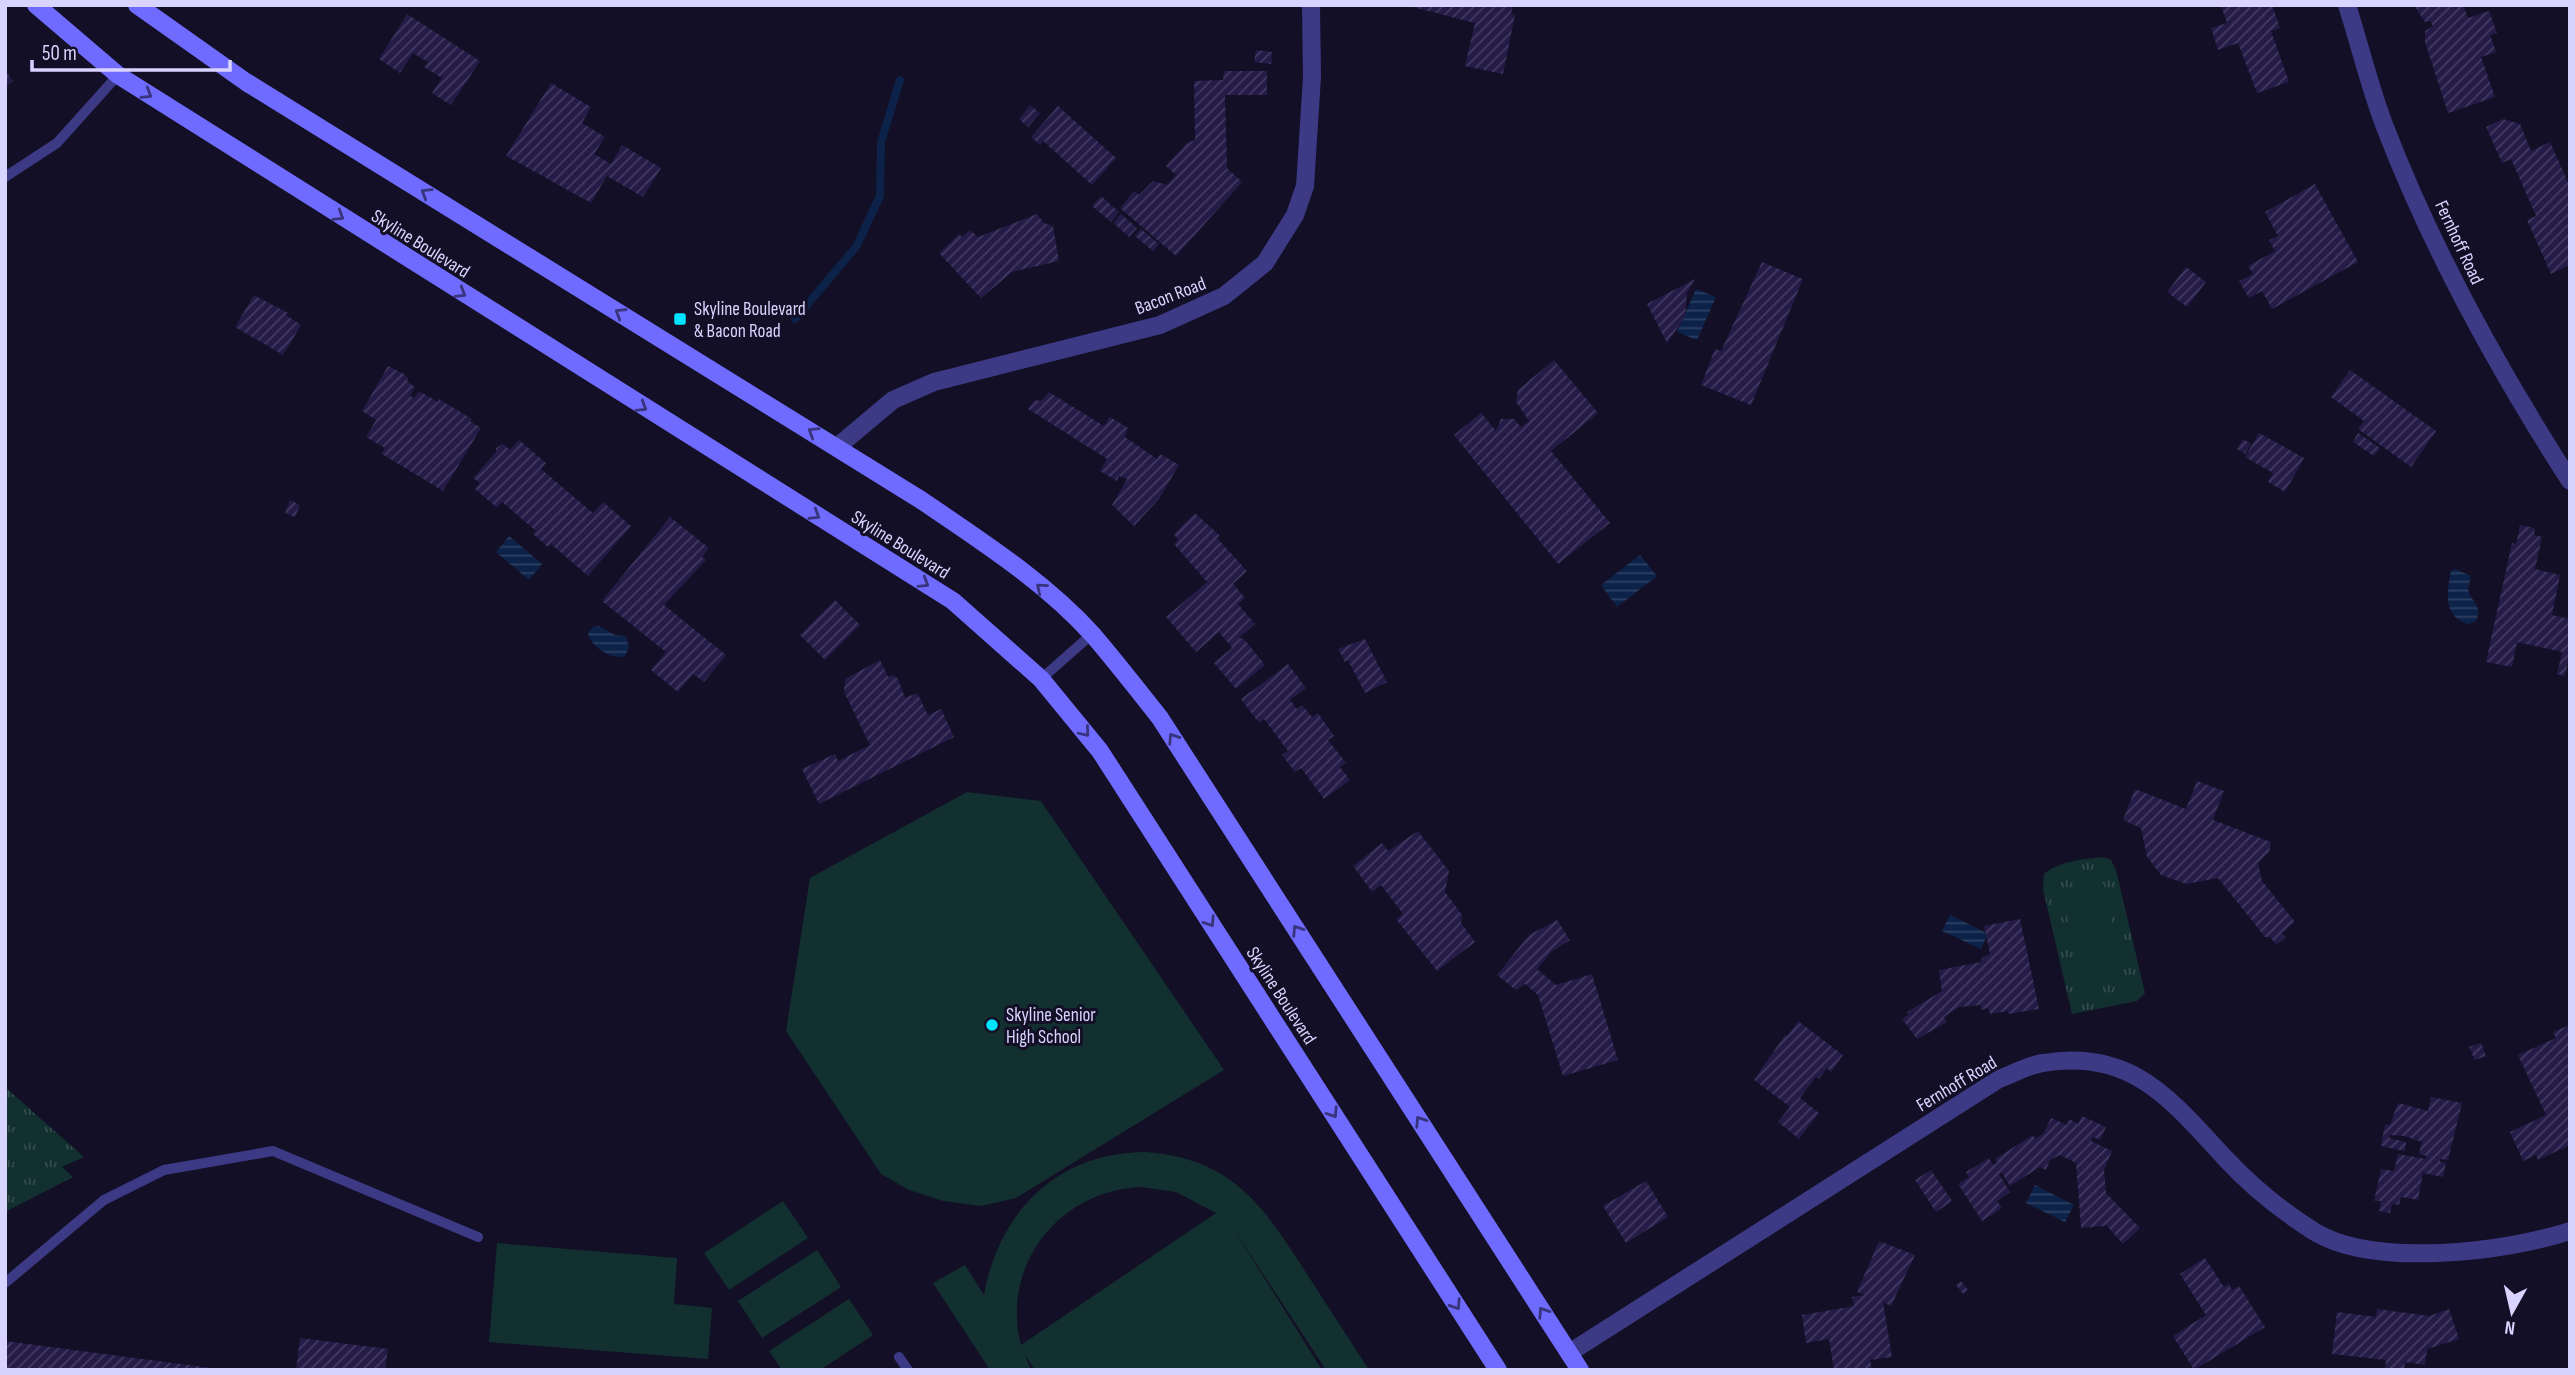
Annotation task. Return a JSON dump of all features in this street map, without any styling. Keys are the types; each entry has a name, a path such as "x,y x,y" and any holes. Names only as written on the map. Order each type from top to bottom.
{"main road":[{"name":"Skyline Boulevard","path":"36,5 118,75 953,601 1041,679 1100,751 1498,1370"},
{"path":"137,5 246,82 837,447 1003,555 1091,634 1160,718 1580,1370"}],"street":[{"name":"Bacon Road","path":"837,447 893,400 934,382 1160,325 1224,296 1265,263 1295,215 1305,186 1312,77 1311,5"},
{"name":"Fernhoff Road","path":"2347,5 2385,127 2442,256 2502,375 2570,481"},
{"name":"Fernhoff Road","path":"1569,1353 1999,1079 2041,1063 2078,1060 2115,1065 2152,1086 2183,1110 2227,1160 2276,1204 2318,1233 2369,1250 2433,1253 2489,1248 2544,1240 2570,1231"}],"lane":[{"path":"5,177 57,143 118,75"},
{"path":"1041,679 1091,634"},
{"path":"5,1283 104,1200 164,1170 273,1152 478,1237"},
{"path":"899,1357 908,1370"}],"green space":[{"path":"967,792 1041,801 1224,1070 1016,1198 981,1206 943,1201 909,1190 881,1174 786,1031 810,878"},
{"path":"2103,857 2111,860 2116,870 2145,993 2137,1001 2072,1014 2043,889 2044,874 2064,863"},
{"path":"2104,884 2124,976 2081,984 2062,892"},
{"path":"5,1087 84,1157 62,1167 73,1177 5,1212"},
{"path":"1146,1152 1176,1156 1223,1175 1242,1189 1274,1225 1369,1370 1326,1370 1233,1228 1322,1370 1035,1370 1025,1355 1031,1370 990,1370 933,1283 965,1265 984,1295 1003,1237 1019,1213 1038,1192 1060,1175 1086,1163 1114,1155","holes":["1141,1187 1176,1192 1216,1213 1021,1345 1017,1315 1020,1287 1028,1261 1043,1237 1062,1217 1085,1202 1112,1191"]},
{"path":"783,1201 808,1238 729,1290 704,1253"},
{"path":"497,1243 677,1258 674,1304 712,1308 708,1359 489,1342"},
{"path":"817,1250 841,1287 762,1338 738,1301"},
{"path":"849,1299 873,1335 820,1370 782,1370 769,1351"}],"water":[{"path":"1696,289 1716,297 1697,340 1677,332"},
{"path":"509,536 542,564 529,580 496,552"},
{"path":"1640,555 1657,576 1617,607 1601,585"},
{"path":"2455,569 2471,576 2468,589 2478,616 2476,621 2469,624 2454,616 2448,603 2451,571"},
{"path":"599,626 615,635 626,636 629,647 625,656 608,654 593,643 588,633 593,627"},
{"path":"1950,915 1985,932 1986,938 1981,949 1942,931"},
{"path":"2035,1185 2074,1205 2065,1222 2026,1203"}],"building":[{"path":"1513,5 1511,14 1515,15 1503,74 1465,66 1475,23 1409,6"},
{"path":"2272,5 2280,28 2271,31 2289,82 2257,93 2238,43 2218,50 2211,28 2227,23 2221,6"},
{"path":"2414,5 2463,5 2468,18 2489,11 2497,33 2490,35 2496,52 2481,57 2495,97 2448,113 2425,42 2425,31 2433,26 2430,21 2425,22"},
{"path":"407,14 480,61 451,105 432,93 442,78 424,67 428,62 413,53 400,73 379,59"},
{"path":"1256,50 1272,52 1271,64 1254,62"},
{"path":"5,70 13,81 5,87"},
{"path":"1224,71 1267,71 1267,95 1225,95 1227,168 1242,182 1176,256 1120,208 1134,191 1139,195 1153,181 1167,185 1176,175 1166,166 1187,143 1195,140 1194,81 1223,80"},
{"path":"551,83 591,107 582,123 605,137 594,154 611,164 622,145 661,168 643,197 607,176 591,203 506,156"},
{"path":"1030,105 1040,113 1028,127 1019,119"},
{"path":"1058,106 1116,158 1092,185 1043,141 1040,145 1031,137"},
{"path":"2503,119 2520,124 2531,151 2550,142 2570,187 2570,265 2551,274 2527,220 2536,216 2511,159 2502,163 2486,127"},
{"path":"2315,184 2358,262 2272,309 2262,291 2249,298 2239,281 2253,274 2248,266 2275,251 2269,240 2278,236 2265,212"},
{"path":"1101,196 1119,212 1111,222 1092,206"},
{"path":"1037,214 1044,223 1053,226 1059,261 1012,272 981,298 939,253 959,234 962,237 970,230 978,237"},
{"path":"1121,214 1137,228 1129,237 1113,223"},
{"path":"1141,229 1159,244 1153,251 1135,236"},
{"path":"1762,262 1803,279 1751,405 1701,385 1715,349 1721,351"},
{"path":"2186,267 2206,282 2187,307 2167,292"},
{"path":"1695,279 1687,293 1685,317 1667,343 1647,304"},
{"path":"254,295 288,313 286,315 301,325 283,355 235,327"},
{"path":"1554,360 1598,413 1551,451 1610,523 1558,564 1454,435 1481,413 1496,431 1501,419 1514,419 1521,427 1529,421 1516,402 1518,390"},
{"path":"388,366 404,374 407,381 415,387 410,396 414,398 419,391 438,402 439,399 472,419 470,421 481,428 443,491 382,454 385,448 366,437 376,420 362,411"},
{"path":"2350,370 2436,431 2411,467 2358,429 2364,421 2331,397"},
{"path":"1049,392 1104,426 1110,417 1128,428 1125,437 1157,459 1160,454 1179,465 1159,499 1134,526 1112,505 1127,479 1119,476 1117,481 1100,471 1107,459 1028,409 1035,400 1041,401"},
{"path":"2259,433 2304,458 2285,492 2268,482 2273,473 2245,457"},
{"path":"2358,433 2380,448 2374,456 2353,442"},
{"path":"2243,439 2251,444 2245,454 2237,449"},
{"path":"519,440 546,463 541,469 593,513 603,502 631,526 588,576 551,544 548,547 533,534 536,531 502,502 497,508 475,489 480,483 473,478 496,452 496,448 503,444 510,450"},
{"path":"290,500 300,505 295,517 285,513"},
{"path":"1195,513 1220,536 1217,538 1247,571 1233,584 1245,598 1238,604 1255,624 1239,638 1244,639 1265,665 1236,689 1214,663 1232,648 1219,632 1196,652 1166,617 1207,582 1174,544 1178,540 1174,534"},
{"path":"670,517 709,548 702,557 706,560 664,605 726,655 704,682 693,674 678,692 651,670 666,652 602,601"},
{"path":"2520,525 2535,528 2534,535 2542,537 2535,569 2560,575 2552,615 2570,619 2570,652 2565,676 2557,674 2562,652 2517,642 2512,667 2486,662 2512,543 2516,544"},
{"path":"835,600 860,625 825,660 800,635"},
{"path":"1365,639 1387,682 1365,693 1348,660 1345,662 1338,649"},
{"path":"880,660 888,677 893,675 898,679 905,698 917,693 928,715 941,709 954,737 819,804 802,769 835,754 838,761 870,745 844,692 845,679"},
{"path":"1288,664 1306,688 1290,700 1297,709 1302,705 1312,717 1318,713 1334,736 1328,740 1346,763 1340,767 1350,780 1324,799 1301,768 1295,772 1282,755 1288,751 1264,719 1259,723 1241,699"},
{"path":"2197,781 2224,791 2213,820 2271,842 2269,852 2258,863 2262,881 2295,922 2282,933 2286,937 2276,945 2270,937 2265,937 2218,878 2186,884 2161,875 2147,857 2141,828 2123,820 2135,789 2186,809"},
{"path":"1418,831 1449,871 1445,892 1462,915 1461,923 1475,942 1437,971 1396,919 1403,914 1381,885 1372,892 1353,866 1382,843 1388,851"},
{"path":"2020,919 2039,1009 1990,1014 1988,1008 1981,1010 1981,1005 1959,1007 1944,1017 1947,1022 1917,1039 1902,1019 1908,1015 1907,1012 1942,991 1939,970 1981,962 1982,958 1990,954 1984,926"},
{"path":"1557,920 1570,940 1551,952 1537,969 1556,985 1592,974 1618,1060 1563,1076 1538,995 1525,984 1516,990 1497,975 1529,935"},
{"path":"1798,1021 1843,1055 1831,1072 1827,1068 1819,1079 1816,1077 1800,1098 1819,1113 1799,1139 1778,1122 1790,1107 1754,1080"},
{"path":"2570,1025 2570,1145 2538,1160 2536,1155 2523,1161 2510,1132 2546,1115 2518,1055 2556,1038 2553,1032"},
{"path":"2481,1043 2486,1056 2475,1060 2469,1047"},
{"path":"2431,1097 2462,1103 2448,1160 2440,1159 2440,1162 2446,1163 2443,1177 2423,1173 2418,1200 2401,1197 2399,1205 2392,1204 2390,1213 2379,1211 2381,1201 2374,1201 2381,1169 2394,1171 2398,1154 2426,1159 2427,1156 2419,1154 2422,1142 2404,1136 2390,1135 2389,1138 2406,1142 2405,1151 2381,1146 2385,1124 2390,1125 2398,1103 2428,1111"},
{"path":"2082,1116 2106,1127 2100,1140 2093,1137 2091,1141 2112,1151 2104,1170 2106,1193 2140,1228 2123,1244 2105,1224 2081,1228 2076,1163 2060,1155 2050,1160 2046,1170 2040,1167 2010,1186 2002,1173 1999,1174 2010,1192 1997,1201 2002,1208 1982,1221 1958,1184 1969,1177 1966,1172 1989,1158 1993,1165 1997,1163 1995,1159 2033,1135 2035,1139 2043,1134 2051,1118 2067,1125 2069,1119 2078,1124"},
{"path":"1931,1170 1952,1201 1936,1212 1915,1180"},
{"path":"1646,1181 1668,1217 1626,1243 1603,1206"},
{"path":"1879,1241 1915,1255 1891,1306 1883,1302 1892,1357 1870,1360 1872,1369 1834,1370 1829,1339 1806,1343 1802,1315 1854,1306 1852,1297 1865,1295 1857,1292"},
{"path":"2205,1258 2224,1287 2229,1284 2232,1290 2239,1286 2265,1327 2194,1370 2173,1336 2206,1315 2180,1274"},
{"path":"1961,1281 1968,1290 1963,1294 1956,1285"},
{"path":"2377,1309 2429,1316 2449,1309 2459,1339 2427,1349 2425,1365 2405,1362 2404,1370 2385,1368 2386,1360 2332,1354 2337,1312 2376,1317"},
{"path":"300,1338 388,1349 385,1370 296,1370"},
{"path":"5,1341 211,1368 211,1370 5,1370"}],"waterway":[{"path":"795,319 856,247 880,196 881,142 900,80"}],"place":[{"name":"Skyline Boulevard & Bacon Road","path":"680,319"},
{"name":"Skyline Senior High School","path":"992,1025"}]}
